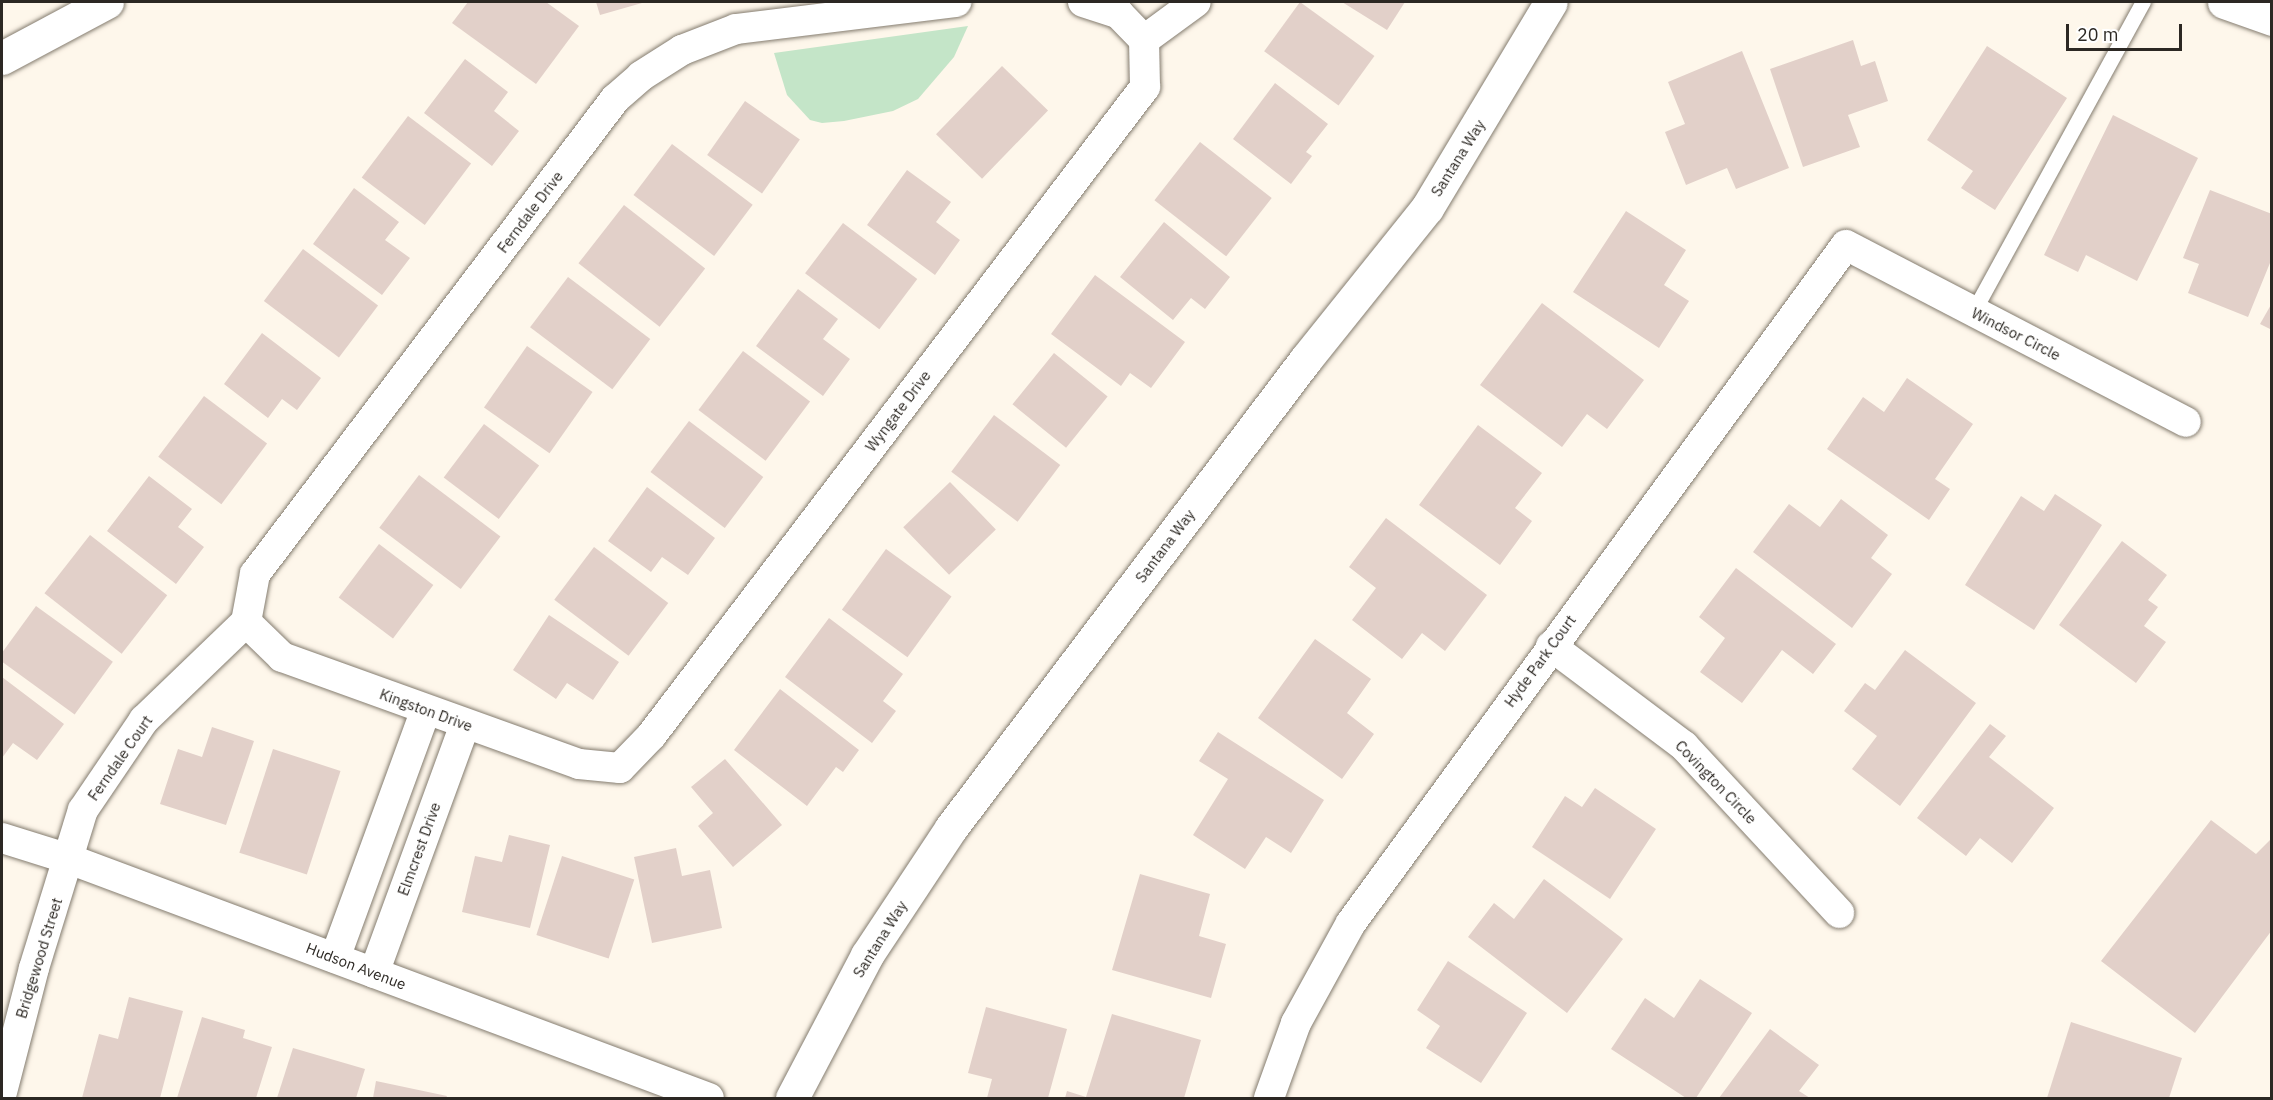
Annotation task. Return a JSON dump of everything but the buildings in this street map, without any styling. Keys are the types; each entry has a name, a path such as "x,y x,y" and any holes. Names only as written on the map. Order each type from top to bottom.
{"street":[{"path":"2,58 107,2"},
{"name":"Ferndale Drive","path":"246,622 255,574 615,99 641,76 682,50 736,29 956,2"},
{"path":"1083,2 1119,14 1143,40 1197,2"},
{"name":"Santana Way","path":"792,1098 867,955 951,828 1306,359 1427,208 1542,22 1551,2"},
{"path":"2224,2 2271,19"},
{"name":"Wyngate Drive","path":"620,768 651,736 1144,87 1143,40"},
{"name":"Windsor Circle","path":"1846,245 2186,422"},
{"name":"Hyde Park Court","path":"1269,1098 1296,1023 1352,923 1551,646 1846,245"},
{"name":"Kingston Drive","path":"246,622 282,657 579,764 620,768"},
{"name":"Ferndale Court","path":"69,859 83,810 144,720 246,622"},
{"name":"Covington Circle","path":"1551,646 1684,746 1839,913"},
{"path":"335,958 426,710"},
{"name":"Elmcrest Drive","path":"374,973 465,724"},
{"name":"Hudson Avenue","path":"2,838 69,859 709,1098"},
{"name":"Bridgewood Street","path":"2,1092 34,968 69,859"}],"lane":[{"path":"1973,312 2143,2"}],"green space":[{"path":"968,26 954,57 918,99 893,111 844,121 822,123 810,120 787,95 774,53"}]}
